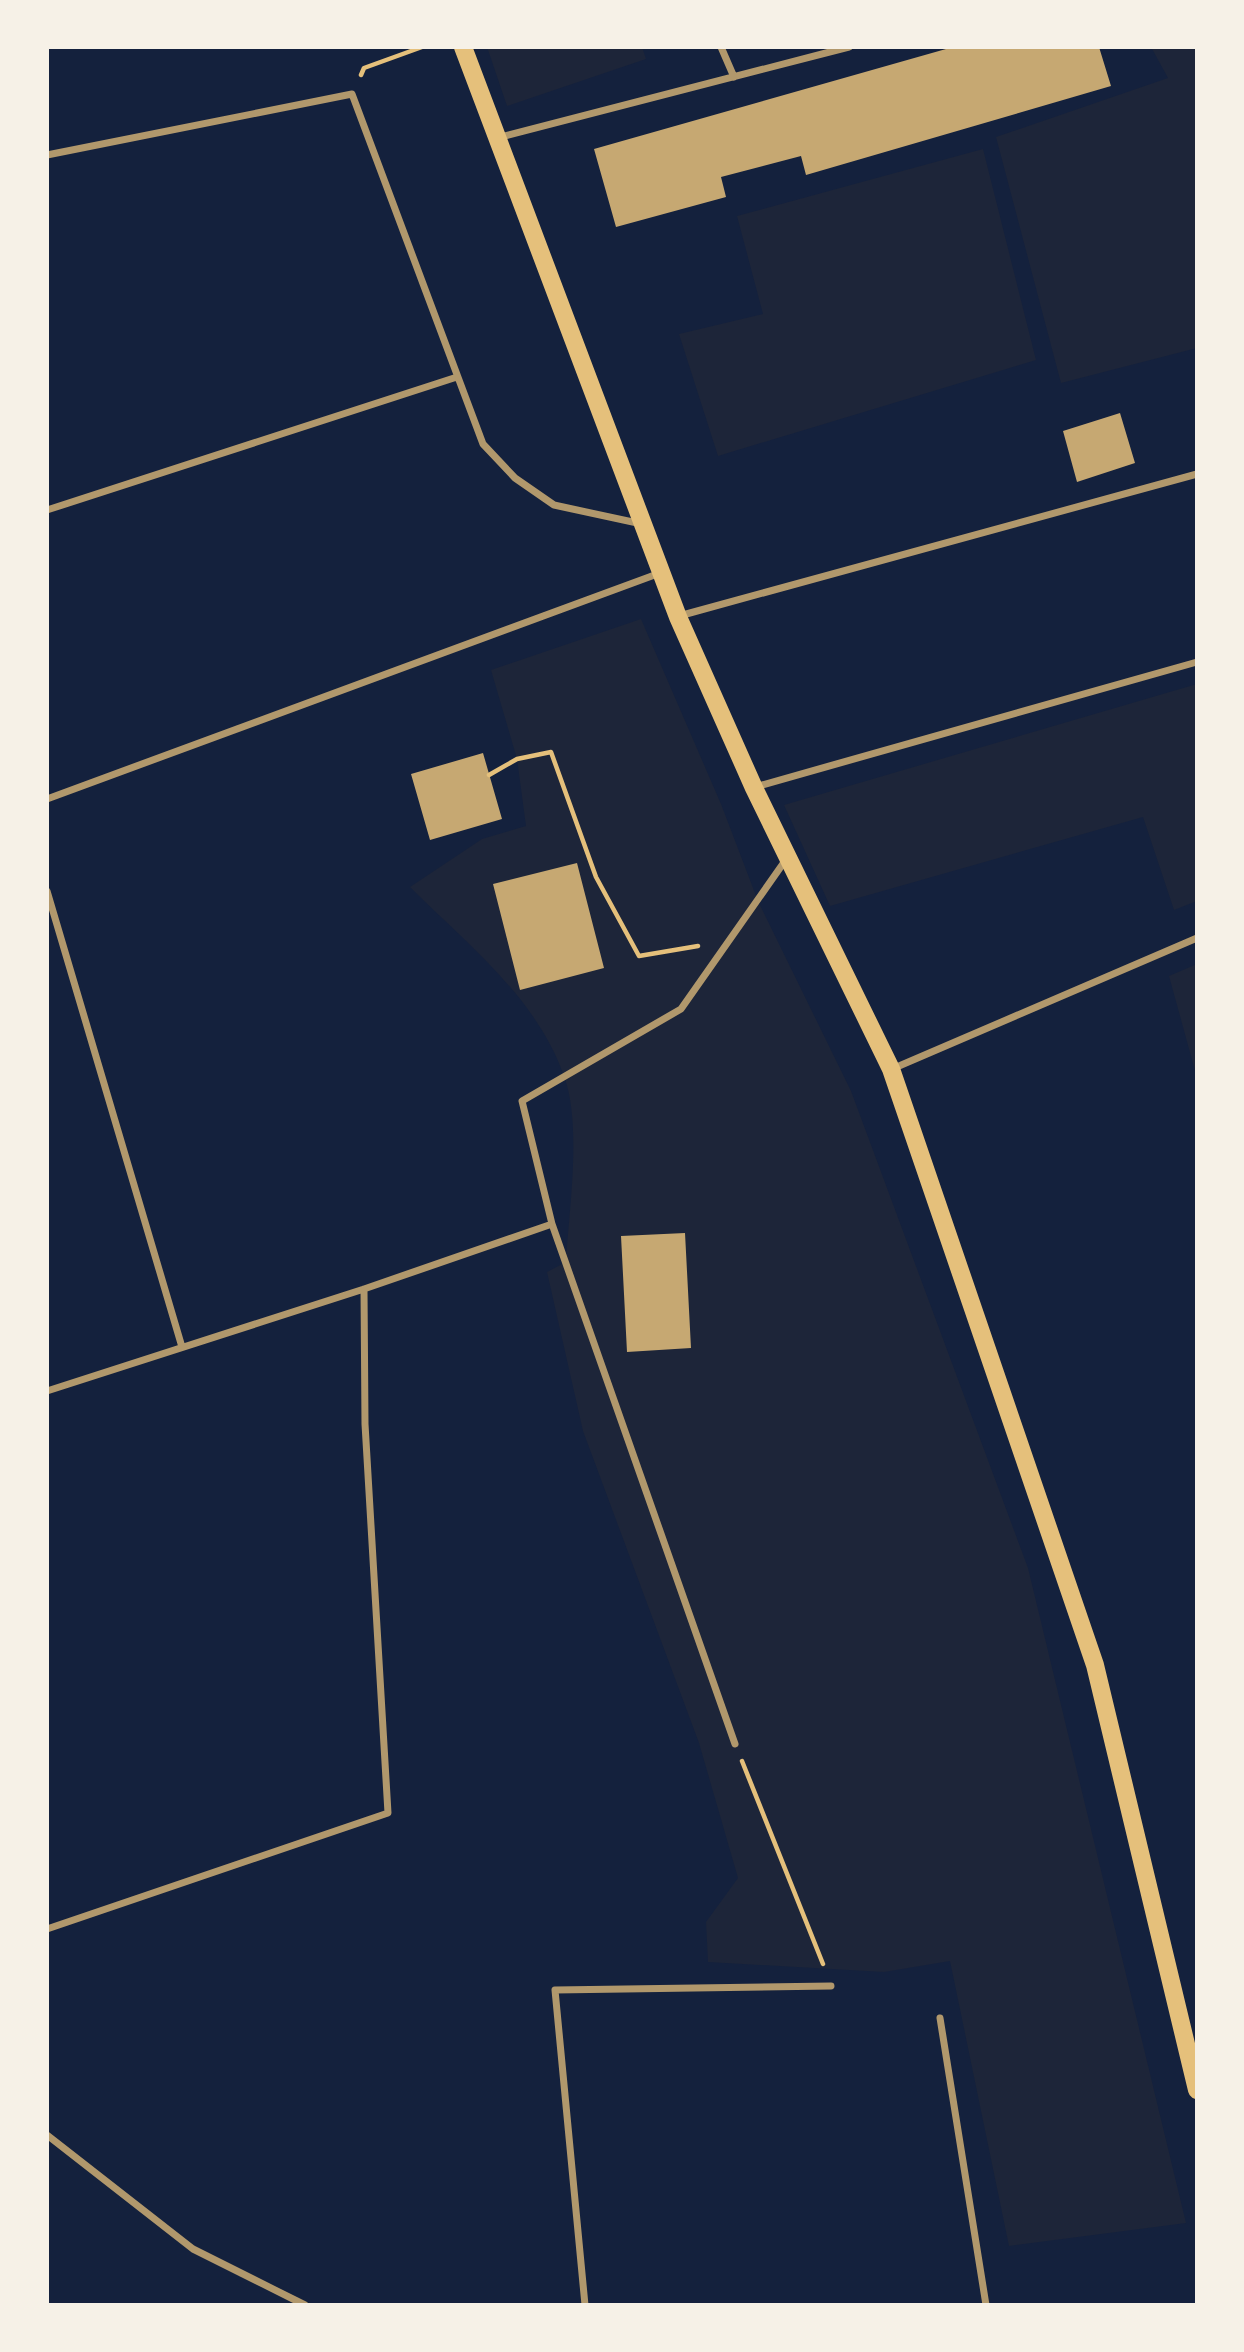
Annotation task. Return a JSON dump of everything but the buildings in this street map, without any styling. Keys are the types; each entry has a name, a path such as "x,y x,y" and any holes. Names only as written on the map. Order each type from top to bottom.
{"main road":[{"path":"463,47 678,617 754,788 891,1069 1095,1665 1197,2090"}],"street":[{"path":"721,47 734,77"},
{"path":"497,138 849,47"},
{"path":"47,155 352,94 483,444 516,478 554,505 642,524"},
{"path":"47,510 457,376"},
{"path":"678,617 1197,474"},
{"path":"47,799 661,573"},
{"path":"754,788 1197,662"},
{"path":"735,1744 552,1224 522,1101 681,1009 788,858"},
{"path":"47,891 182,1347"},
{"path":"891,1069 1197,938"},
{"path":"47,1391 364,1289 552,1224"},
{"path":"47,1930 388,1813 365,1424 364,1289"},
{"path":"585,2305 555,1990 831,1986"},
{"path":"940,2018 986,2305"},
{"path":"47,2135 193,2249 305,2305"}],"path":[{"path":"364,68 422,47"},
{"path":"489,775 517,759 551,752 596,877 639,956 729,940"},
{"path":"735,1744 831,1986"}],"shaded area":[{"path":"487,47 642,47 646,59 507,106"},
{"path":"1151,47 1197,47 1197,348 1061,383 996,137 1168,78"},
{"path":"983,149 1036,360 718,456 679,334 763,314 737,216"},
{"path":"641,619 721,804 758,901 851,1091 1028,1568 1186,2223 1009,2246 950,1961 884,1972 708,1962 706,1922 738,1878 699,1743 583,1431 547,1272 566,1262 573,1142 569,1096 564,1076 552,1048 518,997 498,973 410,887 482,839 526,826 517,759 491,670"},
{"path":"1197,684 1197,901 1174,910 1143,817 830,906 784,805"},
{"path":"1197,964 1197,1078 1169,976"}]}
